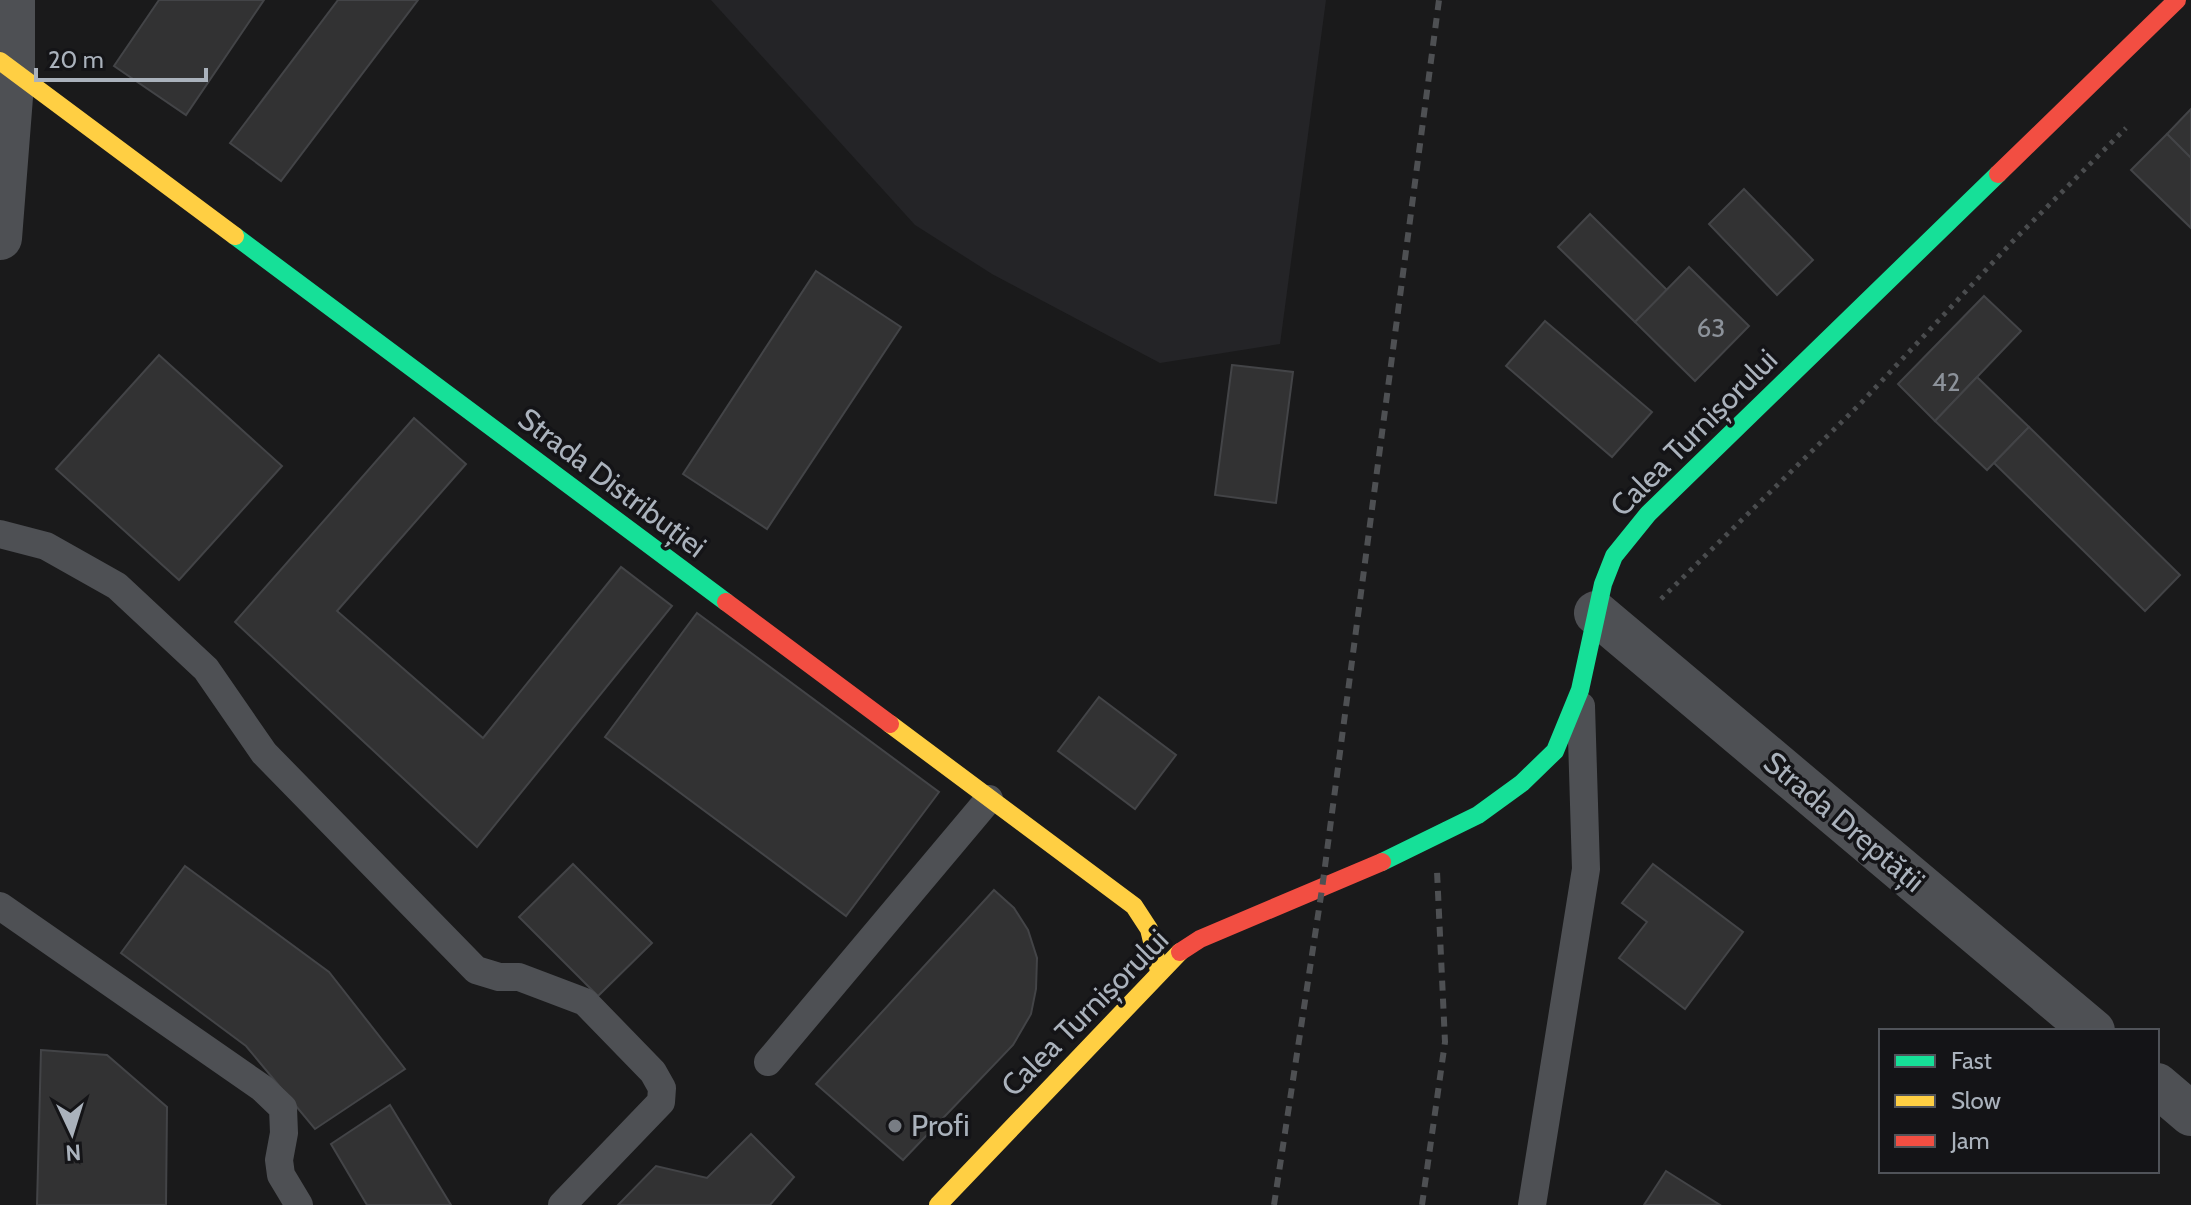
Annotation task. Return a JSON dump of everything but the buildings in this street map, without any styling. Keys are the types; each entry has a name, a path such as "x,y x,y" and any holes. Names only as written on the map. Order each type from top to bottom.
{"street":[{"path":"0,238 6,66 13,0"},
{"name":"Calea Turnișorului","path":"938,1205 1175,955 1200,939 1362,871 1478,815 1522,783 1555,751 1610,625 1603,584 1614,556 1648,514 2177,0"},
{"name":"Strada Distribuției","path":"6,66 1134,906 1149,929 1159,971"},
{"name":"Strada Dreptății","path":"1610,625 2091,1029"},
{"path":"2159,1087 2191,1114"}],"lane":[{"path":"0,534 46,546 117,586 206,669 264,753 476,970 499,977 519,977 585,1002 653,1072 662,1088 661,1102 562,1205"},
{"path":"1532,1205 1586,869 1580,690"},
{"path":"768,1062 989,799"},
{"path":"0,906 262,1088 283,1108 284,1133 279,1160 281,1175 299,1205"}],"path":[{"path":"1610,625 1700,558 1861,403 2013,241 2135,118"}],"shaded area":[{"path":"711,0 1326,0 1280,344 1160,363 992,274 915,225"}],"railway":[{"path":"1274,1205 1322,889 1439,0"},
{"path":"1422,1205 1445,1042 1437,871"}],"traffic: fast":[{"path":"1382,862 1478,815 1522,783 1555,751 1580,690 1603,584 1614,556 1648,514 1998,174"},
{"path":"235,236 726,602"}],"traffic: slow":[{"path":"0,61 235,236"},
{"path":"890,724 1134,906 1149,929 1159,971"},
{"path":"938,1205 1180,952"}],"traffic: jam":[{"path":"1998,174 2177,0"},
{"path":"726,602 890,724"},
{"path":"1180,952 1200,939 1382,862"}],"place":[{"name":"Profi","path":"895,1126"}]}
